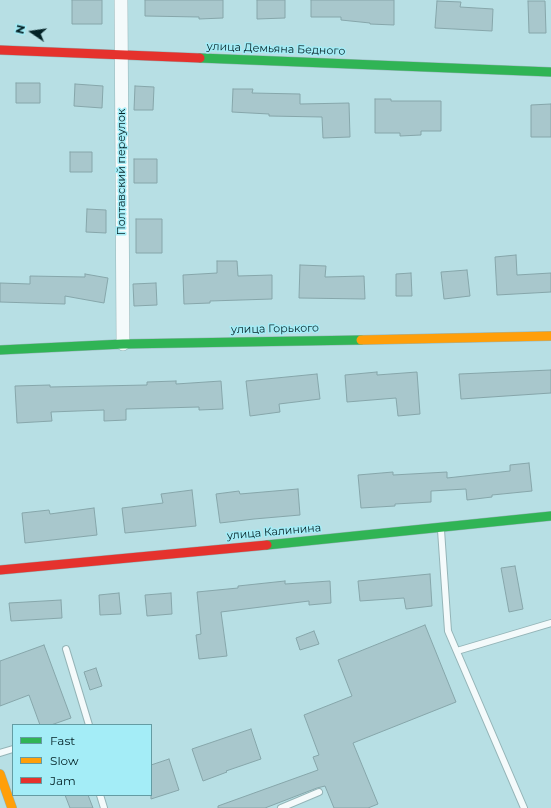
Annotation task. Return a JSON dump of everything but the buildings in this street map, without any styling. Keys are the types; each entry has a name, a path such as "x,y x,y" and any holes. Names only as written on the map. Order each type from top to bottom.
{"street":[{"name":"Полтавский переулок","path":"121,0 123,344"},
{"name":"улица Демьяна Бедного","path":"0,50 551,72"},
{"name":"улица Горького","path":"0,350 123,344 551,336"},
{"name":"улица Калинина","path":"0,570 441,528 551,516"},
{"path":"0,774 12,808"}],"lane":[{"path":"441,528 448,631 524,808"},
{"path":"457,651 551,623"},
{"path":"66,649 89,724"},
{"path":"0,753 12,749"},
{"path":"281,808 319,792"},
{"path":"100,796 104,808"}],"traffic: fast":[{"path":"200,58 551,72"},
{"path":"0,350 123,344 361,340"},
{"path":"267,545 551,516"}],"traffic: slow":[{"path":"361,340 551,336"},
{"path":"0,774 12,808"}],"traffic: jam":[{"path":"0,50 200,58"},
{"path":"0,570 267,545"}]}
